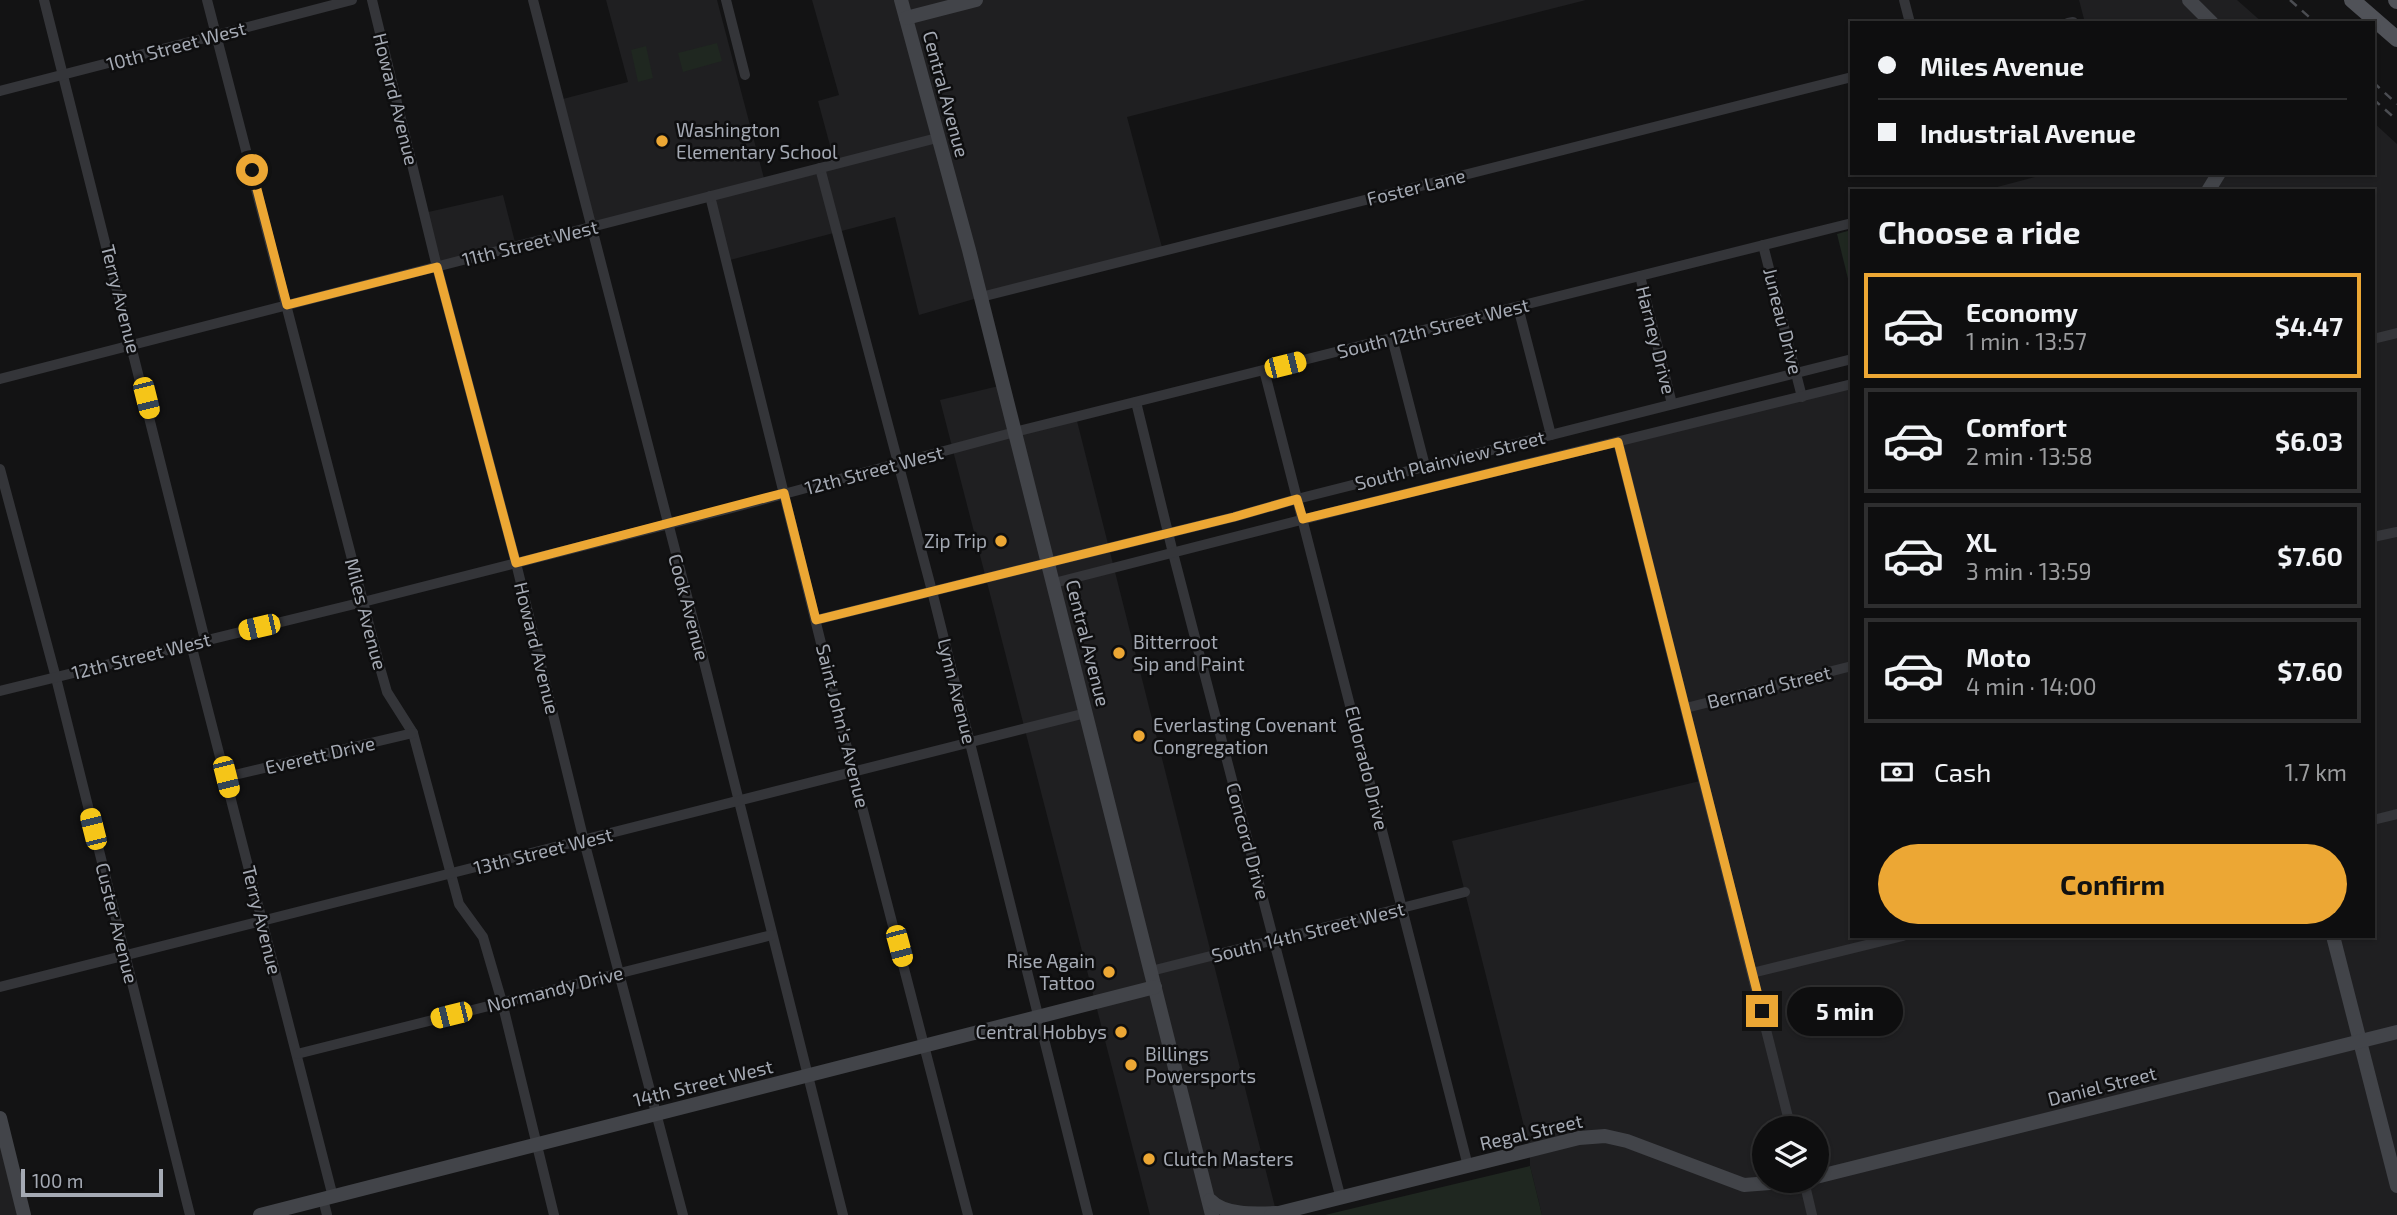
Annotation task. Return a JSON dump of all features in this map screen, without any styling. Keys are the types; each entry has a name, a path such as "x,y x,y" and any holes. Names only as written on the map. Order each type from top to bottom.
{"main road":[{"path":"2352,0 2397,39"}],"street":[{"name":"Terry Avenue","path":"44,0 133,345 205,640"},
{"name":"Miles Avenue","path":"207,0 387,692 413,733 459,904 483,937 502,1002 554,1215"},
{"name":"10th Street West","path":"0,91 352,0"},
{"name":"Howard Avenue","path":"372,0 437,267 516,563 584,841 683,1215"},
{"name":"Cook Avenue","path":"533,0 843,1215"},
{"path":"726,0 745,75"},
{"name":"Central Avenue","path":"901,0 981,297 1212,1215"},
{"path":"906,18 976,0"},
{"path":"1904,0 1909,21"},
{"path":"2189,0 2210,21"},
{"name":"Foster Lane","path":"981,297 1850,78"},
{"name":"11th Street West","path":"0,379 937,138"},
{"name":"Lynn Avenue","path":"820,168 932,591 1088,1215"},
{"name":"Saint John's Avenue","path":"710,196 853,772 968,1215"},
{"name":"South 12th Street West","path":"1015,432 1850,223"},
{"name":"Juneau Drive","path":"1763,245 1802,397"},
{"name":"Harney Drive","path":"1640,276 1672,404"},
{"path":"1518,307 1551,435"},
{"path":"2375,338 2397,333"},
{"path":"1392,338 1425,467"},
{"name":"South Plainview Street","path":"816,620 1168,531 1234,517 1850,360"},
{"name":"Eldorado Drive","path":"1264,370 1468,1166"},
{"name":"South Plainview Street","path":"1054,583 1850,385"},
{"name":"Concord Drive","path":"1136,402 1341,1199"},
{"name":"12th Street West","path":"0,691 516,563 1015,432"},
{"path":"1618,442 1788,1116"},
{"name":"Custer Avenue","path":"0,470 56,678 190,1215"},
{"path":"2375,537 2397,532"},
{"name":"Terry Avenue","path":"191,644 297,1054 328,1198 327,1215"},
{"name":"Bernard Street","path":"1686,708 1850,667"},
{"name":"13th Street West","path":"0,988 1086,713"},
{"name":"Everett Drive","path":"226,777 413,733"},
{"path":"2375,820 2397,814"},
{"name":"South 14th Street West","path":"1151,971 1465,892"},
{"name":"Normandy Drive","path":"297,1054 772,935"},
{"path":"1752,973 1895,938"},
{"path":"2334,938 2397,1186"},
{"name":"14th Street West","path":"260,1215 1155,987"},
{"name":"Daniel Street","path":"1829,1174 2397,1032"},
{"path":"0,1118 24,1215"},
{"name":"Regal Street","path":"1206,1191 1216,1208 1224,1213 1273,1214 1579,1138 1605,1136 1627,1141 1744,1185 1752,1184"},
{"path":"1807,1193 1812,1215"}],"shaded area":[{"path":"606,0 717,0 765,182 835,164 818,101 839,95 812,0 1586,0 1127,117 1163,251 919,315 895,217 726,261 710,197 592,227 559,100 628,82"},
{"path":"2079,0 2237,0 2261,21 2084,21"},
{"path":"717,43 722,61 683,72 678,53"},
{"path":"646,46 653,78 638,82 631,50"},
{"path":"2375,124 2397,144 2397,1215 1542,1215 1530,1166 1530,1150 1452,841 1704,780 1618,442 1850,383 1850,938 2375,938 2375,189 1990,189 2042,175 2375,175"},
{"path":"503,195 516,246 437,267 424,213"},
{"path":"1850,231 1850,287 1837,234"},
{"path":"1003,385 1015,432 1076,417 1277,1215 1150,1215 940,400"},
{"path":"0,1118 24,1215 0,1215"},
{"path":"1530,1166 1542,1215 1325,1215"}],"railway":[{"path":"2290,0 2314,21"},
{"path":"2375,84 2397,104"},
{"path":"2375,101 2397,120"}],"place":[{"name":"Washington Elementary School","path":"662,141"},
{"name":"Zip Trip","path":"1001,541"},
{"name":"Bitterroot Sip and Paint","path":"1119,653"},
{"name":"Everlasting Covenant Congregation","path":"1139,736"},
{"name":"Rise Again Tattoo","path":"1109,972"},
{"name":"Central Hobbys","path":"1121,1032"},
{"name":"Billings Powersports","path":"1131,1065"},
{"name":"Clutch Masters","path":"1149,1159"}],"route":[{"path":"252,170 287,305 437,267 516,563 784,493 816,620 1297,499 1303,519 1618,442 1762,1011"}]}
